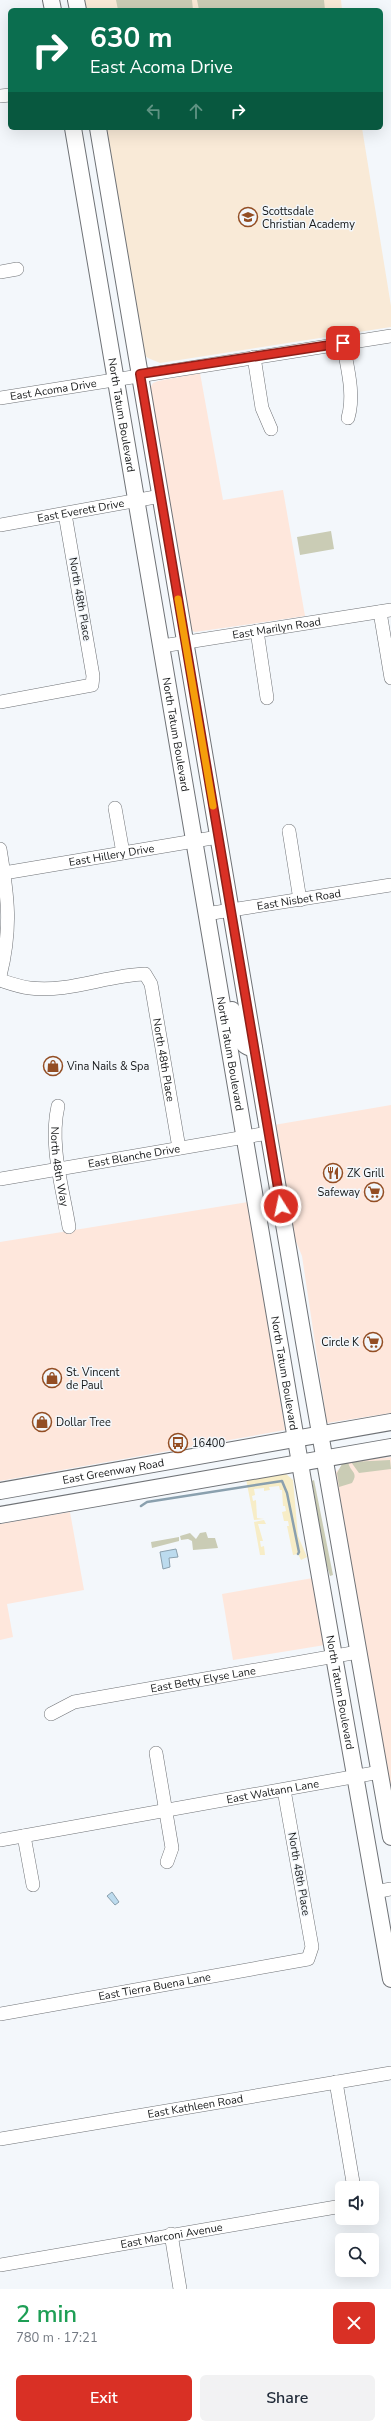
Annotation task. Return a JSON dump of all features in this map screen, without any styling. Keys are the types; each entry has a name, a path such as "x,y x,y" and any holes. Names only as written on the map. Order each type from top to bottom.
{"main road":[{"name":"North Tatum Boulevard","path":"73,130 195,840 206,914 391,1979"},
{"name":"North Tatum Boulevard","path":"98,130 312,1390 391,1837"},
{"path":"217,977 228,997 243,1044 248,1048 254,1048"},
{"path":"245,1137 256,1156 271,1237 279,1247 288,1250"},
{"path":"288,1250 279,1255 276,1260 274,1270 274,1305 282,1307 288,1314 297,1358 312,1390"},
{"name":"East Greenway Road","path":"0,1491 297,1437 391,1422"},
{"path":"0,1515 300,1461 391,1447"}],"street":[{"path":"0,272 17,269"},
{"name":"East Acoma Drive","path":"0,398 140,374 391,336"},
{"path":"343,343 351,394 348,418"},
{"path":"254,357 262,408 271,429"},
{"name":"East Everett Drive","path":"0,525 161,496"},
{"name":"North 48th Place","path":"0,702 92,685 93,676 65,514"},
{"path":"385,611 391,678"},
{"name":"East Marilyn Road","path":"162,646 385,611"},
{"path":"257,631 267,698"},
{"path":"116,808 123,853"},
{"path":"289,831 300,900"},
{"name":"East Hillery Drive","path":"4,873 218,837"},
{"path":"0,849 9,926 0,976"},
{"name":"East Nisbet Road","path":"206,914 391,885"},
{"name":"North 48th Place","path":"0,980 29,988 55,988 132,974 145,974 150,984 179,1148"},
{"name":"North 48th Way","path":"58,1106 55,1120 59,1168 69,1227"},
{"name":"East Blanche Drive","path":"0,1179 268,1133"},
{"name":"East Betty Elyse Lane","path":"51,1714 74,1702 358,1652"},
{"path":"156,1753 172,1848 167,1862"},
{"name":"East Waltann Lane","path":"0,1840 166,1812 380,1772"},
{"name":"North 48th Place","path":"284,1790 312,1947 308,1959"},
{"path":"24,1836 33,1886"},
{"path":"375,1892 391,1889"},
{"name":"East Tierra Buena Lane","path":"0,2014 308,1959"},
{"name":"East Kathleen Road","path":"0,2139 391,2073"},
{"path":"336,2082 353,2181"},
{"name":"East Marconi Avenue","path":"0,2265 171,2234 335,2207"},
{"path":"171,2234 180,2289"}],"shaded area":[{"path":"82,0 341,0 342,8 84,8"},
{"name":"Scottsdale Christian Academy","path":"104,130 362,130 391,306 391,327 160,363 142,354"},
{"path":"200,373 223,500 283,490 305,616 195,632 190,630 149,390 153,383 158,381"},
{"path":"391,1105 391,1413 327,1423 302,1256 295,1239 274,1125"},
{"path":"248,1202 285,1430 0,1481 0,1242"},
{"path":"391,1457 391,1799 336,1472 345,1462"},
{"path":"70,1512 84,1590 7,1604 13,1637 0,1640 0,1524"},
{"path":"313,1578 325,1645 233,1660 222,1594"}],"green space":[{"path":"116,0 192,0 193,8 118,8"},
{"path":"197,0 324,0 325,8 199,8"},
{"path":"331,531 334,549 300,555 297,537"},
{"path":"390,1460 391,1469 359,1473 351,1462"},
{"path":"348,1462 355,1476 354,1479 352,1483 339,1487 337,1473 342,1464"},
{"path":"314,1480 333,1575 330,1576 325,1560 312,1481"},
{"path":"206,1532 208,1538 215,1538 218,1548 193,1550 192,1541 188,1539 181,1540 180,1536 190,1533 196,1539 200,1533"},
{"path":"179,1537 179,1541 152,1548 151,1542"}],"sand":[{"path":"286,1474 293,1480 298,1536 307,1557 301,1560 298,1554 293,1555 287,1526 289,1526 288,1521 284,1521 282,1512 286,1511 285,1506 283,1506 282,1490 280,1490 279,1486 269,1487 270,1490 264,1491 264,1488 254,1489 255,1495 252,1496 253,1501 256,1500 257,1518 264,1519 254,1520 246,1479"},
{"path":"264,1520 266,1524 258,1524 263,1541 260,1541 261,1547 264,1546 265,1555 260,1555 254,1522"}],"water":[{"path":"176,1549 178,1557 169,1558 170,1567 163,1569 160,1552"},
{"path":"112,1892 119,1902 115,1905 107,1896"}],"waterway":[{"path":"141,1506 147,1502 282,1481 287,1493 299,1552 298,1554"}],"slow traffic":[{"path":"178,599 213,806"}],"place":[{"name":"Scottsdale Christian Academy","path":"248,217"},
{"name":"Vina Nails & Spa","path":"53,1066"},
{"name":"ZK Grill","path":"333,1173"},
{"name":"Safeway","path":"374,1192"},
{"name":"Circle K","path":"373,1342"},
{"name":"St. Vincent de Paul","path":"52,1378"},
{"name":"Dollar Tree","path":"42,1422"},
{"name":"16400","path":"178,1443"}],"route":[{"path":"281,1206 140,374 343,343"}]}
